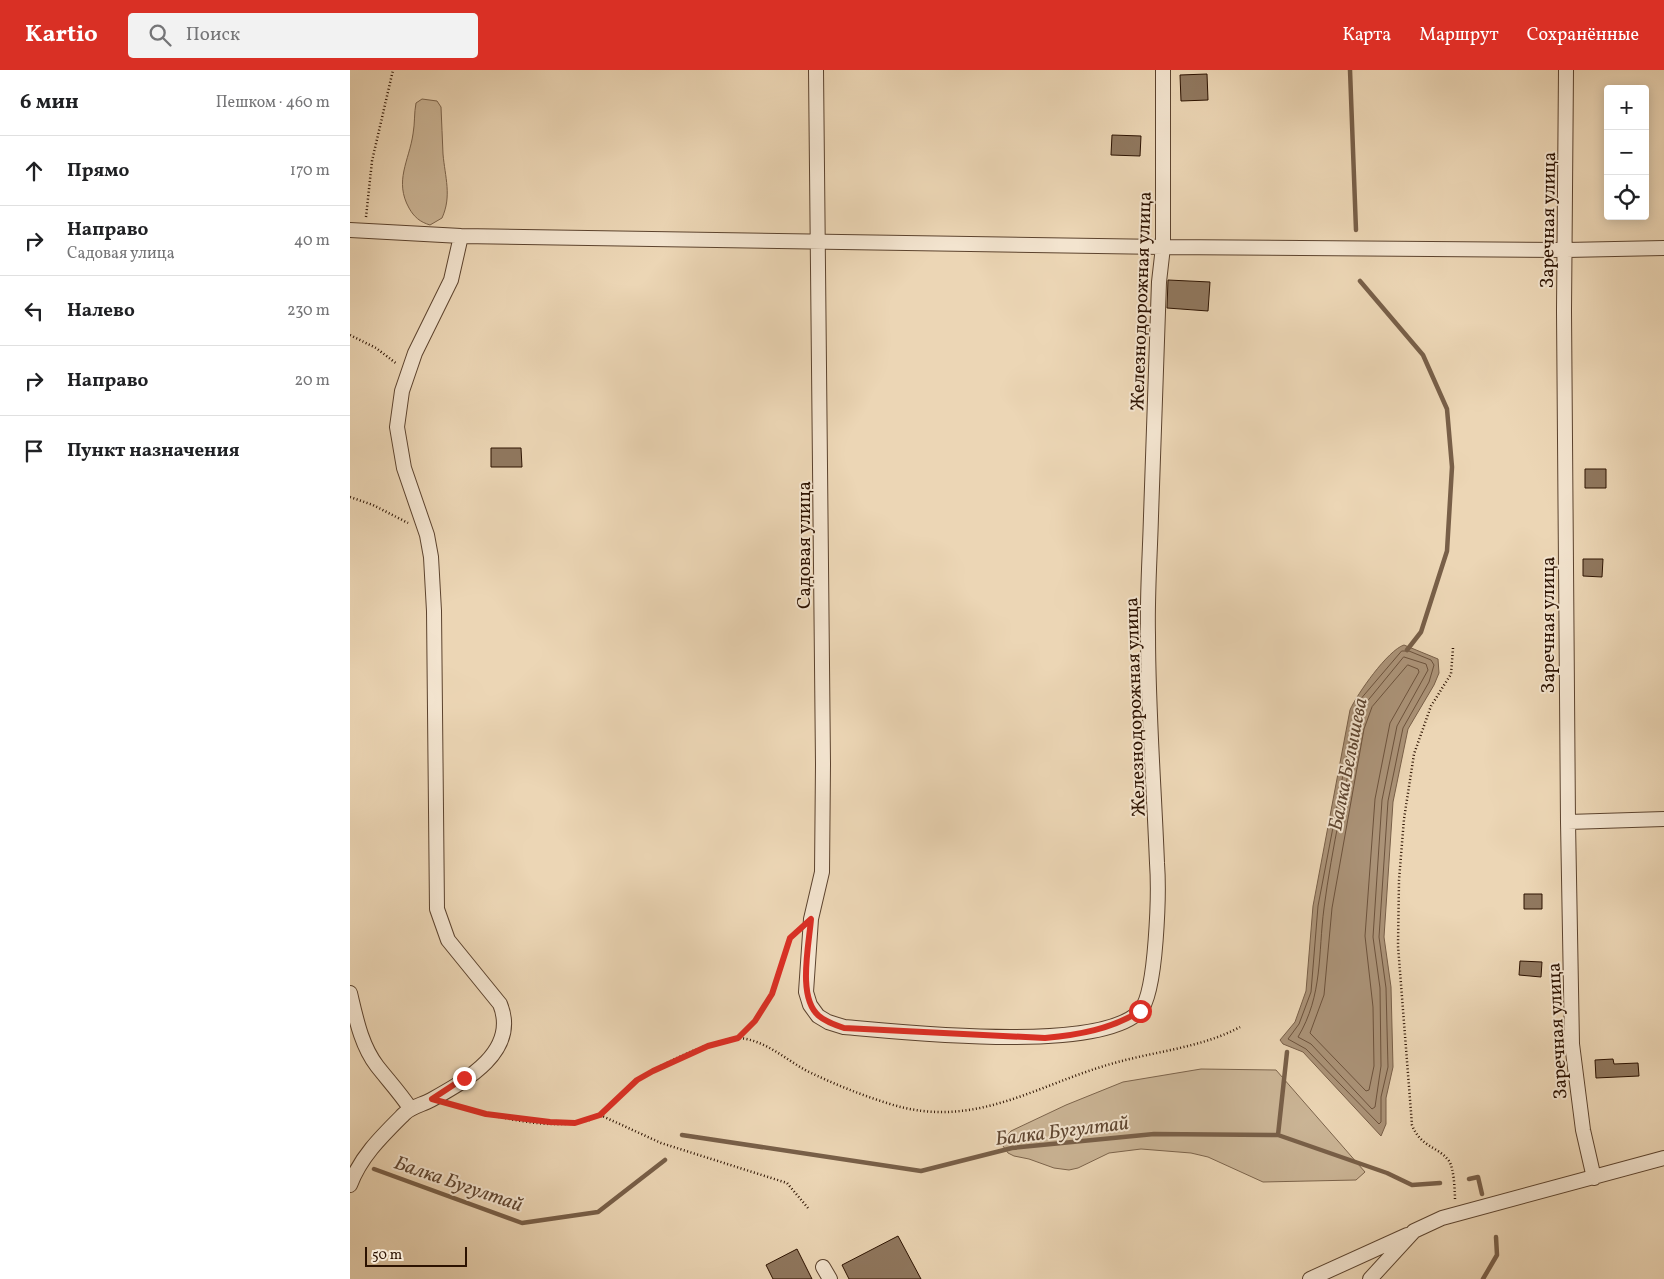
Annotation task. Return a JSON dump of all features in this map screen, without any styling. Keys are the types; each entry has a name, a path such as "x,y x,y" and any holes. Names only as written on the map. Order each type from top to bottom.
{"street":[{"name":"Садовая улица","path":"816,70 824,764 822,872 811,919 806,992 810,1004 818,1016"},
{"name":"Железнодорожная улица","path":"818,1016 844,1028 1045,1038 1069,1036 1119,1023 1140,1011 1146,999 1156,930 1158,872 1148,636 1159,282 1163,247 1163,70"},
{"name":"Заречная улица","path":"1566,70 1564,321 1568,822 1572,1044 1581,1114 1594,1178"},
{"path":"350,230 461,236 1163,247 1566,250 1664,248"},
{"path":"350,1185 367,1153 410,1108 432,1099 476,1070 495,1054 503,1040 506,1028 506,1016 500,1004 448,940 437,909 434,611 431,557 426,535 404,468 397,427 402,390 408,372 424,332 451,280 461,236"},
{"path":"1568,822 1664,819"},
{"path":"350,994 359,1030 366,1046 376,1064 399,1091 410,1108"},
{"path":"1310,1279 1452,1215 1664,1158"},
{"path":"1370,1279 1414,1232"}],"path":[{"path":"365,231 372,161 393,70"},
{"path":"350,335 376,348 408,372"},
{"path":"350,497 400,518 426,535"},
{"path":"1452,1215 1456,1191 1449,1162 1416,1136 1412,1125 1398,937 1399,880 1404,819 1414,754 1431,706 1452,674 1453,648"},
{"path":"738,1038 755,1021 772,994 790,938 811,919"},
{"path":"432,1099 486,1114 550,1122 575,1123 600,1115 637,1080 653,1071 708,1046 738,1038 756,1042 806,1070 847,1089 911,1110 964,1112 998,1104 1116,1062 1196,1044 1240,1027"},
{"path":"600,1115 661,1143 787,1183 808,1208"}],"shaded area":[{"path":"422,99 437,101 441,107 443,154 447,186 447,202 442,218 430,225 420,221 413,214 403,189 404,171 413,134 416,103"},
{"path":"1201,1069 1276,1070 1365,1172 1356,1180 1263,1182 1208,1157 1191,1153 1141,1149 1109,1153 1078,1168 1069,1170 1054,1168 1014,1156 1008,1153 1003,1146 1005,1138 1011,1131 1066,1105 1123,1082"}],"water":[{"path":"1404,645 1438,659 1439,673 1408,729 1393,802 1384,937 1391,987 1393,1067 1386,1098 1386,1124 1381,1136 1303,1052 1283,1044 1280,1040 1295,1022 1306,991 1313,906 1350,710 1359,694 1382,664 1390,655"}],"building":[{"path":"1207,74 1208,100 1181,101 1180,75"},
{"path":"1112,135 1141,136 1140,156 1111,155"},
{"path":"1168,280 1210,282 1208,311 1167,308"},
{"path":"491,448 521,448 522,467 491,467"},
{"path":"1585,469 1606,469 1606,488 1585,488"},
{"path":"1583,559 1603,559 1602,577 1583,576"},
{"path":"1524,894 1542,894 1542,909 1524,909"},
{"path":"1520,961 1542,962 1541,977 1519,975"},
{"path":"1613,1059 1614,1064 1638,1063 1639,1076 1596,1078 1595,1060"},
{"path":"898,1236 921,1279 849,1279 842,1265"},
{"path":"797,1249 812,1279 773,1279 766,1265"}],"waterway":[{"name":"Балка Белышева","path":"1350,70 1356,230"},
{"name":"Балка Белышева","path":"1360,281 1423,355 1447,409 1452,467 1447,551 1421,632 1407,650"},
{"name":"Балка Белышева","path":"1278,1135 1287,1052"},
{"name":"Балка Бугултай","path":"682,1135 921,1171 1012,1148 1154,1134 1278,1135 1387,1173 1412,1185 1440,1183"},
{"name":"Балка Бугултай","path":"374,1169 522,1223 598,1212 665,1160"},
{"name":"Балка Бугултай","path":"1469,1179 1478,1177 1482,1194"},
{"name":"Балка Бугултай","path":"1483,1279 1497,1255 1496,1237"}],"route":[{"path":"464,1078 432,1099 486,1114 516,1119 575,1123 590,1120 600,1115 637,1080 653,1071 708,1046 738,1038 755,1021 772,994 790,938 811,919 806,992 810,1004 818,1016 844,1028 1045,1038 1069,1036 1119,1023 1140,1011"}]}
